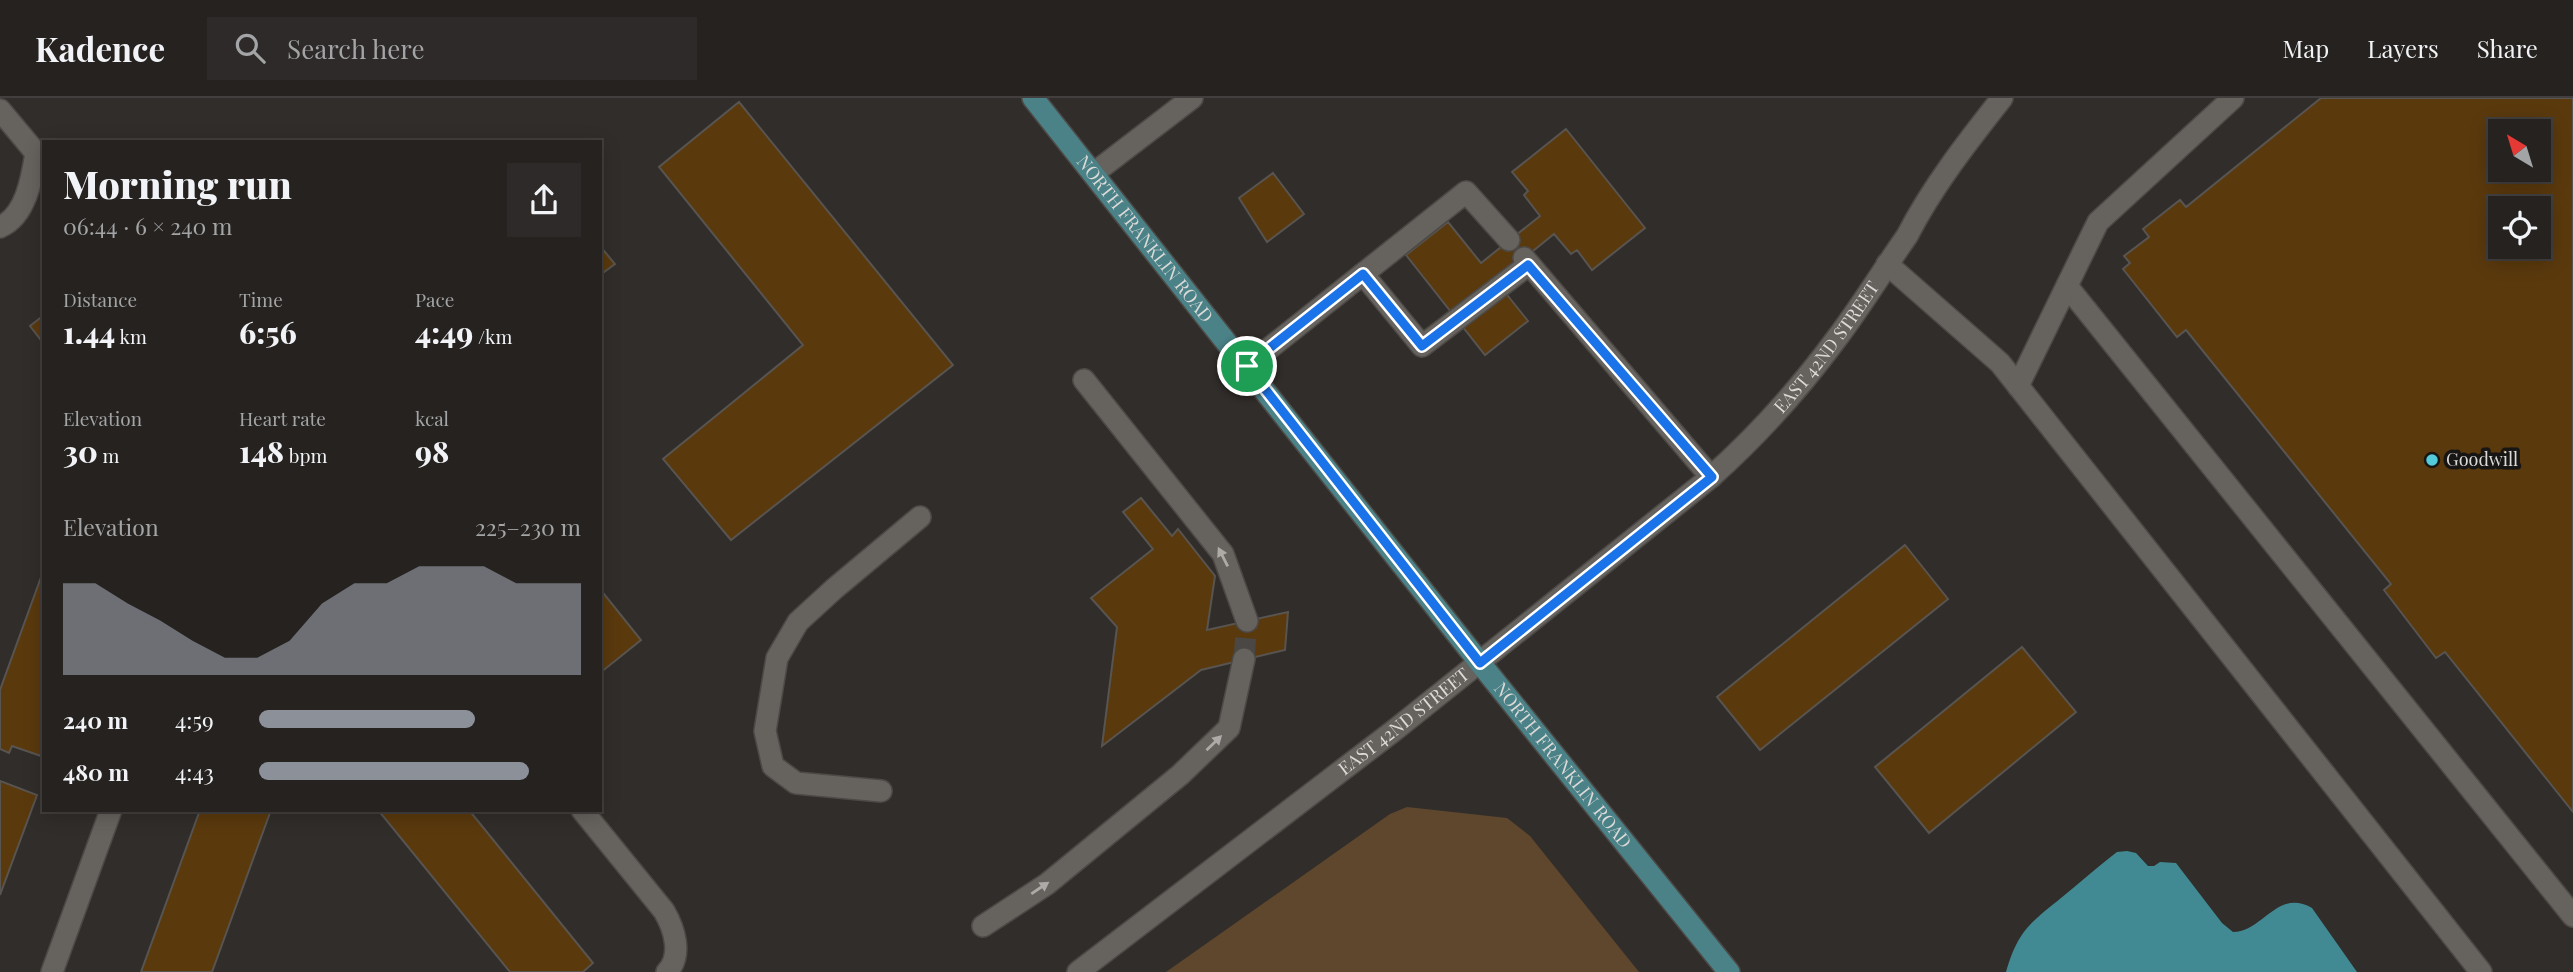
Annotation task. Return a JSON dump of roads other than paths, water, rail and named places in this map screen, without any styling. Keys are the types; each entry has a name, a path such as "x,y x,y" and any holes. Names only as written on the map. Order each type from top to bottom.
{"main road":[{"name":"NORTH FRANKLIN ROAD","path":"1033,98 1480,663 1729,972"}],"street":[{"path":"1094,173 1192,98"},
{"name":"EAST 42ND STREET","path":"1078,972 1480,663 1737,454 1794,392 1836,340 1961,153 2002,98"},
{"path":"2018,386 2098,222 2233,98"},
{"path":"0,110 36,153 30,186 11,222 0,227"},
{"path":"1247,366 1466,192 1509,240"},
{"path":"1363,274 1422,346 1526,262 1712,477"},
{"path":"1887,264 2000,363 2481,972"},
{"path":"2067,286 2573,916"},
{"path":"1084,380 1223,554 1247,621"},
{"path":"881,791 796,783 773,766 765,732 777,658 798,622 920,517"},
{"path":"983,926 1057,876 1180,775 1229,729 1244,659"},
{"path":"52,972 110,812"},
{"path":"584,812 673,925 673,966 667,972"}],"water":[{"path":"2117,852 2136,853 2148,866 2160,862 2176,863 2222,923 2233,932 2244,930 2289,903 2300,903 2312,908 2357,972 2006,972 2020,937 2033,922"}],"tunnel":[{"path":"1244,659 1247,621"}],"place":[{"name":"Goodwill","path":"2432,460"}]}
